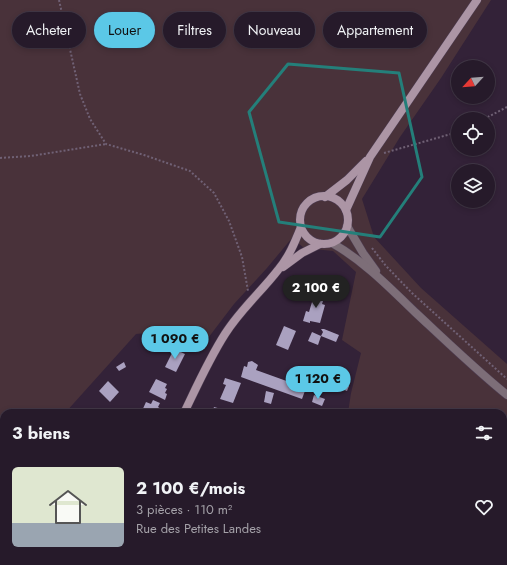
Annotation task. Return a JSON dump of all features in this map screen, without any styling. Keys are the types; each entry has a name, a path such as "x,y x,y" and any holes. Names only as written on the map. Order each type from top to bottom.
{"main road":[{"path":"346,210 370,157 477,0"},
{"path":"186,409 198,382 226,334 250,302 279,270 293,248 301,227 301,216 305,206 314,199 325,196 347,180 370,157"},
{"path":"279,270 302,253 320,244 332,243 339,239 344,233 348,219 346,210 337,200 325,196"},
{"path":"301,227 308,238 320,244"}],"street":[{"path":"347,226 363,253 382,280"},
{"path":"332,243 348,252 382,280 435,331 507,395"}],"path":[{"path":"58,0 80,94 90,119 106,144"},
{"path":"495,113 507,107"},
{"path":"370,157 451,134"},
{"path":"0,158 31,156 106,144 190,171 214,193 229,221 242,257 250,302"},
{"path":"370,246 386,266 412,293 507,379"}],"highlighted area":[{"path":"288,64 399,73 422,177 380,237 279,222 249,112"}],"shaded area":[{"path":"0,0 491,0 453,60 451,60 441,78 400,137 362,199 374,237 421,288 507,364 507,409 349,409 361,353 342,340 356,272 333,251 304,248 292,238 234,304 202,346 169,331 136,334 69,409 0,409"}],"building":[{"path":"315,292 325,295 322,304 325,305 320,323 310,321 310,323 303,321 306,311 309,312"},
{"path":"284,326 296,331 288,350 276,345"},
{"path":"321,329 339,335 336,342 321,336 323,332"},
{"path":"312,332 321,336 318,345 308,341"},
{"path":"174,349 185,354 176,372 165,367"},
{"path":"252,361 258,365 256,370 306,388 302,399 241,377 244,366 247,367 248,362"},
{"path":"124,362 126,367 119,371 116,367"},
{"path":"225,378 241,383 233,403 220,399 226,385 223,384"},
{"path":"156,379 167,384 165,388 167,389 165,393 167,394 165,400 149,392"},
{"path":"108,381 119,392 110,402 99,391"},
{"path":"338,382 349,386 347,391 337,387"},
{"path":"266,391 274,393 271,404 264,402"},
{"path":"314,395 325,399 322,406 312,402"},
{"path":"153,400 160,403 158,407 161,409 143,409 146,402 151,404"}]}
